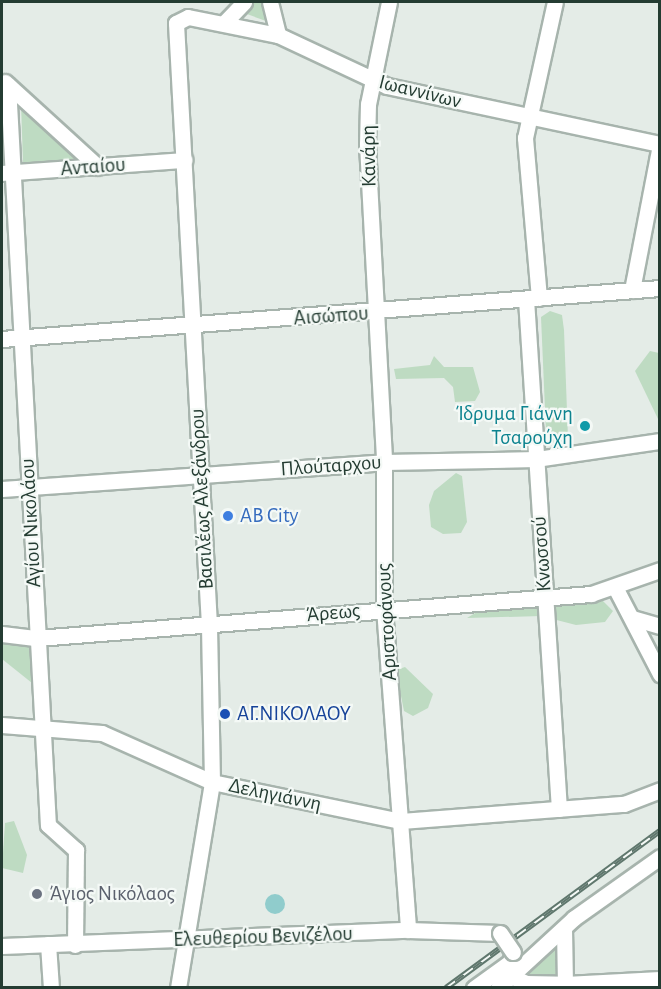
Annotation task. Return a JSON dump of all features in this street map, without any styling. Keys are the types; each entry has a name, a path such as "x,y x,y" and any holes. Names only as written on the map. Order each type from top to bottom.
{"street":[{"path":"224,23 244,2"},
{"path":"270,2 278,35"},
{"name":"Κανάρη","path":"376,313 367,144 373,81 389,2"},
{"name":"Κνωσσού","path":"555,2 528,116 525,161 532,298 536,459 559,809"},
{"name":"Ιωαννίνων","path":"188,17 278,35 373,81 660,144"},
{"name":"Βασιλέως Αλεξάνδρου","path":"178,987 212,782 209,625 176,27 188,17"},
{"path":"5,82 98,167"},
{"name":"Αγίου Νικολάου","path":"5,82 8,172 21,338 48,825 76,850 75,945"},
{"path":"632,290 660,144"},
{"name":"Ανταίου","path":"8,172 185,160"},
{"name":"Αισώπου","path":"2,339 376,313 660,288"},
{"name":"Αριστοφάνους","path":"376,313 384,462 384,608 408,930"},
{"name":"Πλούταρχου","path":"2,489 384,462 536,459 660,441"},
{"name":"Άρεως","path":"2,634 37,638 209,625 384,608 545,597 616,589 660,570"},
{"path":"616,589 660,674"},
{"path":"632,618 660,626"},
{"name":"Δεληγιάννη","path":"2,725 102,733 212,782 401,821 624,804 660,790"},
{"path":"498,987 513,977 564,928 660,857"},
{"path":"564,928 565,986"},
{"name":"Ελευθερίου Βενιζέλου","path":"2,946 75,945 408,930 500,933 513,952 510,962 474,987"},
{"path":"48,944 51,987"},
{"path":"513,977 526,983 565,986 660,979"}],"green space":[{"path":"251,2 265,2 266,21 244,13"},
{"path":"21,104 81,161 23,163"},
{"path":"550,311 562,315 564,330 568,438 561,444 552,443 546,432 541,317"},
{"path":"650,351 659,353 659,421 635,371"},
{"path":"434,356 444,367 473,367 480,392 475,401 455,402 453,387 444,378 396,379 394,369 430,365"},
{"path":"456,473 462,476 467,522 461,533 443,534 431,527 429,505 434,491"},
{"path":"600,598 613,611 605,622 576,625 541,616 467,618 485,607"},
{"path":"2,640 33,644 32,683 2,659"},
{"path":"405,667 433,694 428,708 413,716 404,711 400,691 399,669"},
{"path":"14,821 27,855 23,873 2,868 5,823"},
{"path":"555,946 557,975 528,975"}],"water":[{"path":"275,894 282,897 285,904 282,911 275,914 268,911 265,904 268,897"}],"railway":[{"path":"446,988 660,831"}],"place":[{"name":"Ίδρυμα Γιάννη Τσαρούχη","path":"585,426"},
{"name":"AB City","path":"228,516"},
{"name":"ΑΓ.ΝΙΚΟΛΑΟΥ","path":"225,714"},
{"name":"Άγιος Νικόλαος","path":"37,894"}]}
